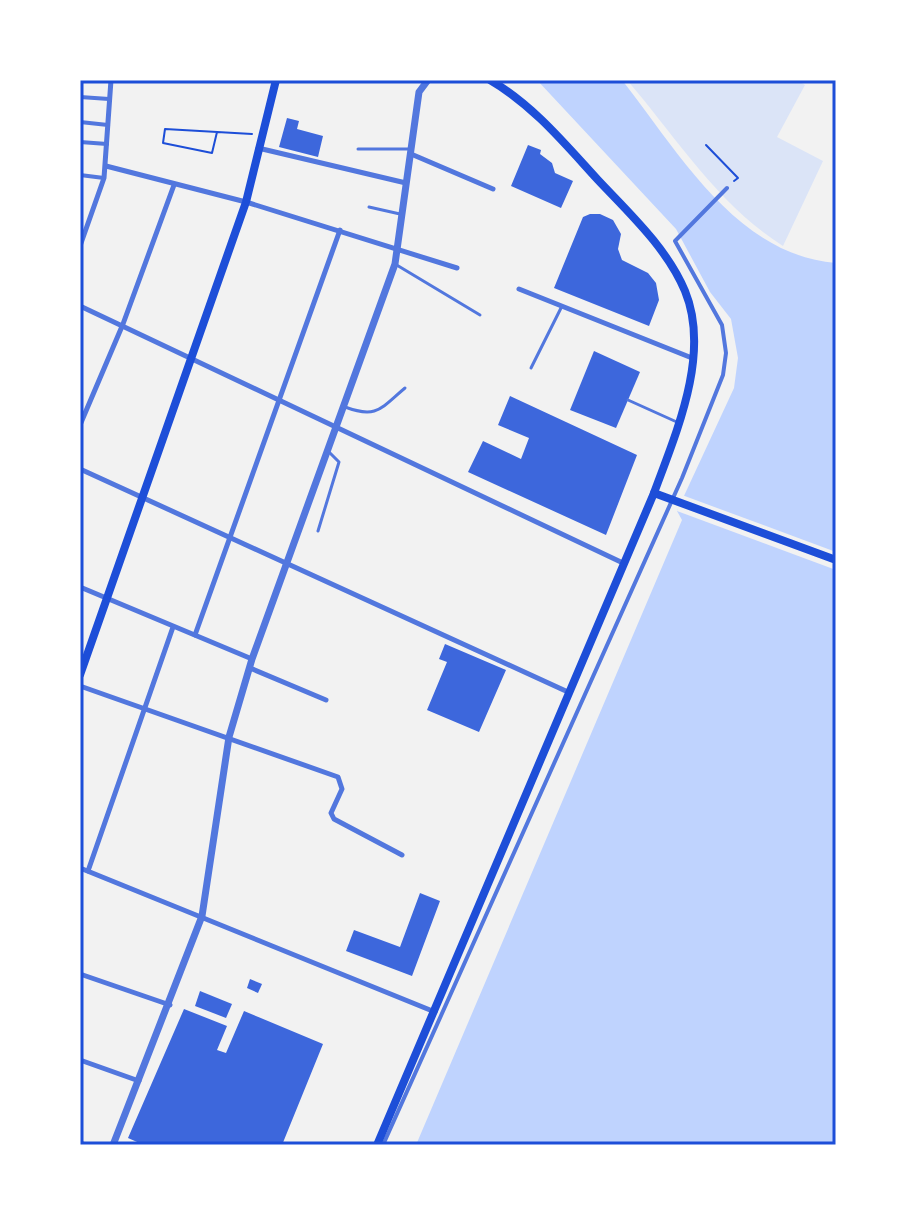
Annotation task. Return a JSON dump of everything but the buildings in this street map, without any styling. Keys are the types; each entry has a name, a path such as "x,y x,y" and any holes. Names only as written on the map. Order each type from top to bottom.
{"main road":[{"path":"80,675 145,499 246,202 276,80"},
{"path":"380,1145 654,493 679,423 692,358 691,319 684,290 654,242 532,110 490,80"},
{"path":"654,493 836,560"}],"street":[{"path":"80,246 104,178 111,80"},
{"path":"113,1145 170,1005 202,916 229,737 251,663 395,264 419,92 427,81"},
{"path":"80,97 111,100"},
{"path":"80,122 108,125"},
{"path":"80,142 107,144"},
{"path":"258,148 407,184"},
{"path":"412,151 493,189"},
{"path":"106,166 246,202 457,268"},
{"path":"80,175 104,178"},
{"path":"80,425 123,324 174,185"},
{"path":"380,1145 682,478 723,375 726,353 722,325 675,241 727,188"},
{"path":"195,635 340,230"},
{"path":"519,289 692,358"},
{"path":"80,306 623,563"},
{"path":"80,469 568,692"},
{"path":"80,587 195,635 326,700"},
{"path":"88,871 173,627"},
{"path":"80,686 338,777 342,789 331,813 334,819 402,855"},
{"path":"80,868 435,1012"},
{"path":"80,974 170,1005"},
{"path":"80,1060 139,1081"},
{"path":"80,1143 86,1145"}],"lane":[{"path":"358,149 412,151"},
{"path":"369,207 404,214"},
{"path":"395,264 480,315"},
{"path":"531,368 561,308"},
{"path":"345,407 367,414 375,412 405,388"},
{"path":"628,400 679,423"},
{"path":"318,531 339,462 329,452"}],"path":[{"path":"217,132 212,153 163,143 165,129 217,132 261,135"},
{"path":"706,145 738,178 727,188"}],"shaded area":[{"path":"627,80 797,80 805,85 777,137 823,161 783,246 738,211 718,190"}],"water":[{"path":"537,80 622,80 688,167 739,220 768,241 800,256 836,263 836,1145 416,1145 682,520 677,511 734,388 738,358 731,319 710,292 676,229"}],"pier":[{"path":"682,495 836,552 836,570 677,511"}]}
